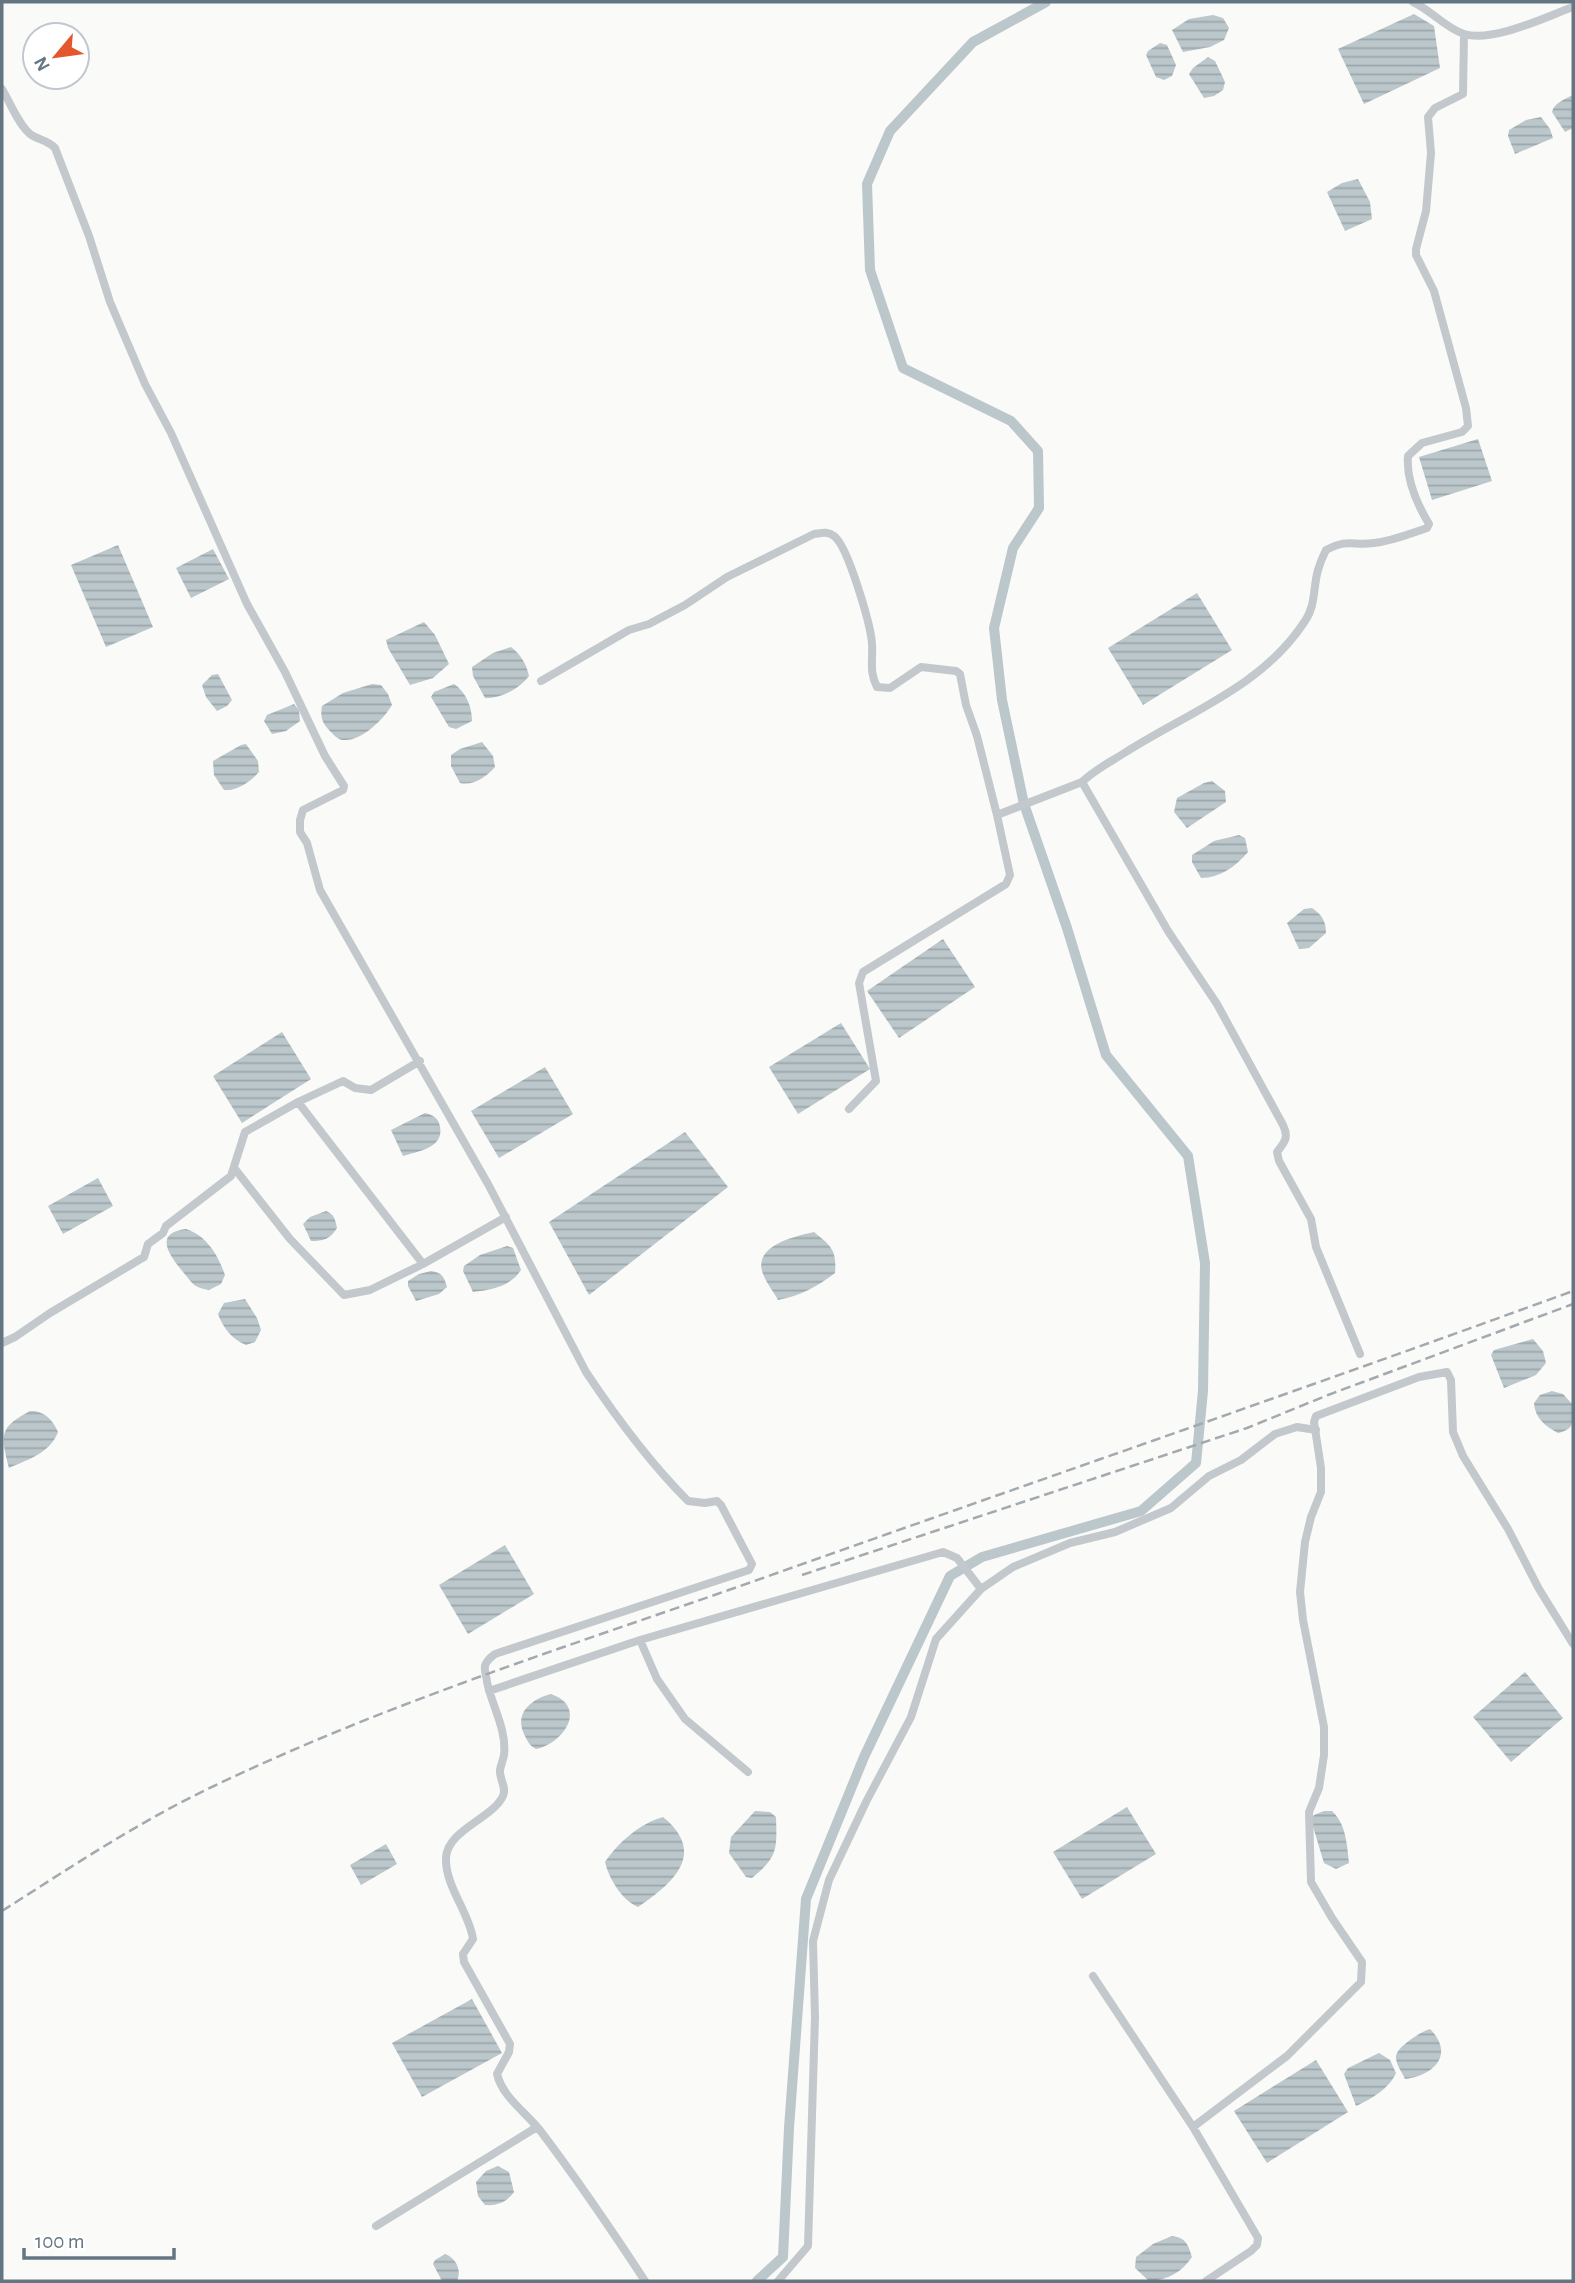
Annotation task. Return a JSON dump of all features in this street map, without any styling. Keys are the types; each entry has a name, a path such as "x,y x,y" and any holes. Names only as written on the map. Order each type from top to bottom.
{"street":[{"path":"1413,2 1464,34 1479,36 1501,33 1573,7"},
{"path":"1001,814 1082,782 1151,736 1231,692 1264,668 1306,620 1326,550 1344,541 1369,544 1393,540 1427,528 1429,524 1420,510 1407,470 1408,456 1422,443 1462,432 1468,426 1464,399 1434,291 1419,263 1416,249 1427,199 1431,153 1428,117 1434,108 1463,94 1464,34"},
{"path":"2,89 31,135 49,142 55,148 89,236 110,302 145,384 171,433 247,604 285,672 325,756 344,786 343,790 303,810 300,820 300,832 307,843 320,890 420,1061 506,1217 586,1372 604,1400 671,1484 688,1501 705,1503 717,1500 752,1564 749,1570 495,1654 485,1666 489,1691 503,1734 504,1753 499,1773 504,1786 503,1795 495,1806 450,1846 446,1857 450,1876 473,1939 463,1954 464,1962 510,2044 509,2052 496,2074 499,2084 537,2127 601,2214 645,2281"},
{"path":"541,681 629,630 649,624 685,606 727,577 814,534 825,532 836,537 845,550 854,576 872,643 871,665 877,687 890,688 921,667 957,671 960,674 966,705 1001,814 1010,875 1006,884 863,972 859,983 876,1081 849,1109"},
{"path":"1082,782 1168,931 1217,1004 1287,1132 1286,1139 1277,1152 1279,1161 1311,1219 1316,1247 1360,1354"},
{"path":"2,1343 144,1257 148,1244 163,1233 166,1226 231,1176 245,1132 298,1102 343,1081 355,1088 371,1090 420,1061"},
{"path":"298,1102 423,1264"},
{"path":"235,1169 290,1239 344,1295 370,1290 423,1264 506,1217"},
{"path":"1193,2127 1287,2056 1361,1982 1363,1972 1362,1962 1311,1882 1309,1812 1319,1788 1324,1755 1324,1727 1300,1592 1305,1542 1321,1492 1316,1416 1419,1377 1447,1372 1451,1380 1453,1432 1463,1456 1573,1644"},
{"path":"778,2281 808,2246 815,2017 813,1941 829,1880 911,1717 936,1639 981,1589 1013,1567 1070,1543 1115,1532 1171,1508 1209,1476 1241,1461 1275,1434 1297,1427 1316,1430"},
{"path":"489,1691 640,1640 943,1552 957,1558 981,1589"},
{"path":"640,1640 657,1679 685,1719 748,1772"},
{"path":"1093,1976 1193,2127 1258,2238 1257,2245 1251,2251 1206,2281"},
{"path":"376,2226 537,2127"}],"shaded area":[{"path":"1414,14 1434,26 1440,68 1364,104 1338,49"},
{"path":"1213,15 1223,18 1229,28 1224,40 1210,47 1183,52 1172,30 1189,19"},
{"path":"1160,43 1167,45 1176,65 1172,76 1164,80 1156,77 1146,55"},
{"path":"1208,57 1215,61 1225,82 1223,90 1204,98 1189,74"},
{"path":"1573,95 1573,128 1565,132 1552,112 1557,104"},
{"path":"1541,117 1553,138 1515,154 1508,136 1509,130 1526,120"},
{"path":"1358,179 1370,202 1372,219 1345,231 1327,192 1342,183"},
{"path":"1478,439 1492,481 1432,500 1419,457"},
{"path":"118,545 153,627 106,647 71,565"},
{"path":"213,549 229,579 191,598 176,568"},
{"path":"1197,593 1232,650 1143,705 1108,648"},
{"path":"424,622 435,635 449,664 433,678 410,685 386,640"},
{"path":"511,647 523,660 529,676 510,692 485,698 473,676 472,667 493,653"},
{"path":"218,674 232,700 217,711 206,697 202,685 212,675"},
{"path":"372,684 381,685 392,705 378,723 364,733 350,740 337,738 323,722 322,706 343,693"},
{"path":"454,684 467,700 472,721 456,729 449,727 431,697 434,692"},
{"path":"294,704 299,710 300,721 286,731 272,734 264,721 267,715"},
{"path":"482,742 493,756 495,767 479,780 460,783 451,766 451,755"},
{"path":"246,744 258,761 259,772 243,785 224,790 214,775 213,761"},
{"path":"1212,781 1225,791 1226,802 1187,828 1174,812 1177,798"},
{"path":"1239,835 1245,838 1248,852 1227,870 1215,876 1201,878 1192,862 1192,855 1214,841"},
{"path":"1312,908 1323,919 1326,933 1309,948 1299,949 1287,923 1304,909"},
{"path":"943,939 975,987 899,1038 867,991"},
{"path":"841,1023 870,1069 798,1114 769,1067"},
{"path":"282,1032 311,1079 242,1123 213,1076"},
{"path":"545,1067 573,1114 499,1158 471,1111"},
{"path":"425,1113 438,1121 438,1140 429,1148 403,1156 391,1130"},
{"path":"685,1132 728,1187 589,1295 549,1222"},
{"path":"98,1178 113,1206 63,1234 48,1206"},
{"path":"326,1211 334,1217 337,1228 326,1239 311,1241 303,1224 310,1217"},
{"path":"186,1229 200,1236 211,1247 225,1275 221,1284 209,1290 194,1285 169,1252 167,1240 170,1235"},
{"path":"814,1232 832,1249 835,1273 808,1290 778,1300 762,1271 761,1262 765,1254 779,1243"},
{"path":"507,1246 513,1248 521,1270 512,1280 500,1286 473,1292 463,1271 464,1266 480,1255"},
{"path":"431,1271 442,1276 447,1287 439,1294 416,1301 408,1281"},
{"path":"245,1299 261,1330 255,1342 246,1345 229,1333 218,1314 224,1303"},
{"path":"1533,1339 1543,1351 1546,1363 1536,1375 1504,1388 1491,1355 1494,1350"},
{"path":"1552,1391 1563,1394 1573,1405 1572,1424 1558,1433 1541,1421 1534,1403 1540,1395"},
{"path":"30,1411 40,1412 47,1417 58,1432 44,1450 9,1468 4,1447 5,1433 13,1422"},
{"path":"505,1545 534,1594 468,1634 439,1585"},
{"path":"1525,1672 1563,1718 1511,1762 1473,1717"},
{"path":"551,1694 568,1707 568,1724 555,1740 536,1749 528,1742 521,1721 531,1704"},
{"path":"1127,1807 1156,1854 1082,1899 1053,1852"},
{"path":"755,1811 770,1812 776,1817 776,1845 767,1864 752,1878 746,1877 729,1853 731,1837"},
{"path":"1332,1811 1337,1816 1346,1842 1349,1863 1336,1869 1324,1863 1311,1820 1314,1815"},
{"path":"663,1817 676,1830 683,1843 684,1855 673,1877 638,1907 617,1888 605,1862 630,1835"},
{"path":"386,1844 397,1864 361,1885 350,1865"},
{"path":"472,1999 502,2053 422,2097 392,2043"},
{"path":"1430,2029 1441,2047 1438,2062 1425,2073 1405,2079 1397,2063 1397,2053 1410,2040"},
{"path":"1379,2053 1390,2060 1396,2073 1384,2089 1356,2106 1344,2074 1348,2068"},
{"path":"1316,2060 1348,2112 1267,2163 1234,2111"},
{"path":"498,2166 509,2172 514,2192 501,2203 485,2205 478,2196 476,2182 486,2171"},
{"path":"1172,2236 1186,2242 1192,2257 1174,2274 1149,2281 1135,2268 1136,2257 1153,2244"},
{"path":"445,2254 457,2265 457,2281 442,2281 433,2264"}],"waterway":[{"path":"757,2281 783,2257 789,2128 806,1899 864,1757 950,1576 982,1557 1141,1511 1196,1463 1203,1391 1205,1263 1188,1156 1106,1055 1067,928 1024,804 1002,700 994,628 1013,548 1039,508 1038,451 1011,421 903,368 870,270 867,184 890,131 973,42 1046,2"}],"railway":[{"path":"2,1911 106,1845 186,1800 281,1755 417,1700 1573,1291"},
{"path":"802,1575 1247,1428 1573,1304"}]}
